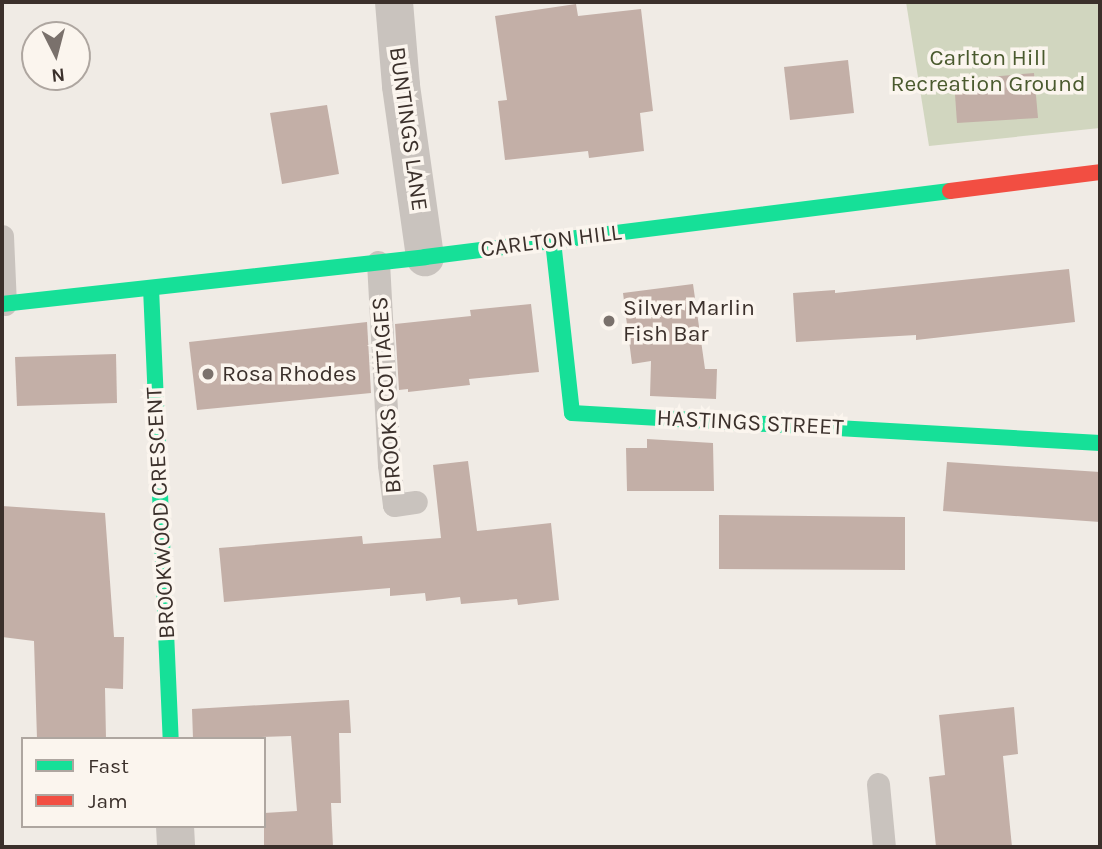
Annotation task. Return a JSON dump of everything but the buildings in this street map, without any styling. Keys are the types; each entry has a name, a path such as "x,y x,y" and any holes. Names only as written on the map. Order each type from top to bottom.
{"street":[{"name":"BUNTINGS LANE","path":"394,2 401,86 425,257"},
{"name":"CARLTON HILL","path":"4,304 425,257 1100,172"},
{"name":"HASTINGS STREET","path":"553,241 572,413 1100,443"},
{"name":"BROOKWOOD CRESCENT","path":"151,288 171,737"},
{"path":"175,828 176,847"}],"lane":[{"path":"2,236 4,304"},
{"name":"BROOKS COTTAGES","path":"378,262 389,465 394,505 416,502"},
{"path":"878,784 884,847"}],"green space":[{"name":"Carlton Hill Recreation Ground","path":"906,2 1100,2 1100,128 929,146"}],"traffic: fast":[{"path":"2,304 425,257 950,191"},
{"path":"553,241 572,413 1100,443"},
{"path":"151,288 171,737"}],"traffic: jam":[{"path":"950,191 1100,172"}],"place":[{"name":"Silver Marlin Fish Bar","path":"609,321"},
{"name":"Rosa Rhodes","path":"208,374"}]}
